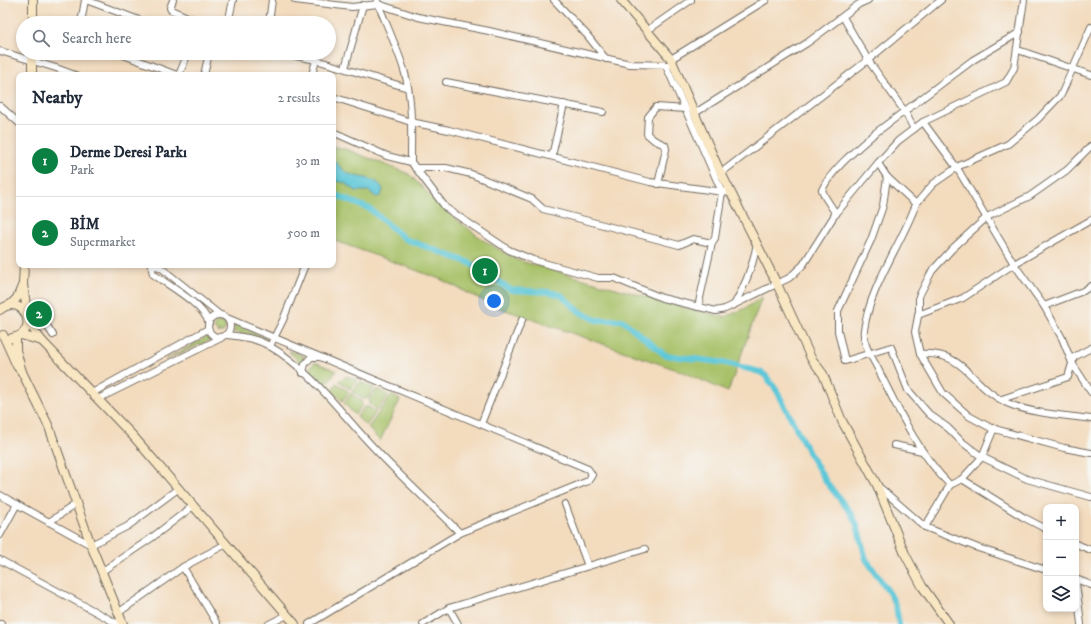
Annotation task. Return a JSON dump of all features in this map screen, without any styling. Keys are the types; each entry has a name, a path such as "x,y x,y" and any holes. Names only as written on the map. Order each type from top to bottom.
{"street":[{"path":"33,0 33,16"},
{"path":"82,16 85,0 128,16"},
{"path":"172,0 171,10 185,16"},
{"path":"230,16 233,0"},
{"path":"270,16 272,0"},
{"path":"295,0 352,7 377,2 418,17 489,31 630,64 670,63 766,0"},
{"path":"554,0 587,35 606,59"},
{"path":"648,30 691,0"},
{"path":"695,113 764,71 843,18 859,4 868,0"},
{"path":"721,173 868,60 941,0"},
{"path":"377,2 404,70 408,88 411,122 411,162 446,208 509,250 533,260 598,278 614,278 662,298 716,311 734,305 789,278 803,265 836,214 878,163 898,141 922,122 1006,82 1014,68 1018,50 1024,0"},
{"path":"624,1 648,30 670,63 695,113 721,173 778,284 811,358 823,374 842,421 877,485 905,554 922,586 949,624"},
{"path":"345,68 363,5"},
{"path":"843,18 868,60 905,112 914,129"},
{"path":"950,485 922,451 894,402 871,354 864,343 863,332 869,306 916,204 932,184 956,168 1008,144 1038,119 1061,95 1091,27"},
{"path":"836,214 822,190 868,139 973,60 1020,32"},
{"path":"1018,50 1091,75"},
{"path":"0,51 16,54"},
{"path":"32,60 32,72"},
{"path":"39,60 67,72"},
{"path":"137,60 170,72"},
{"path":"179,72 185,60"},
{"path":"205,72 207,60"},
{"path":"313,72 316,60 408,88"},
{"path":"670,63 686,108 722,192 715,238 712,243 698,307"},
{"path":"446,82 603,112"},
{"path":"336,98 411,122 552,156 658,184 731,193"},
{"path":"552,156 564,104"},
{"path":"0,106 16,120"},
{"path":"658,184 666,148 665,144 654,140 647,134 648,117 656,108 686,108"},
{"path":"922,122 956,168 1014,264 1044,306 1062,338 1072,363 1091,392"},
{"path":"336,133 387,156 411,162"},
{"path":"1091,146 1067,170 1030,196 987,217 932,270 919,296 918,316 915,332 920,354 943,392 969,416 994,428 1064,448 1091,453"},
{"path":"878,163 887,177 916,204"},
{"path":"415,168 446,168 471,174 532,199 543,209 679,245 692,239 712,243"},
{"path":"887,177 883,206 878,222 838,312 838,331 845,361 891,347 908,390 929,414 982,457 1027,479 1091,497"},
{"path":"918,316 963,298 1014,264 1091,220"},
{"path":"734,305 746,280 757,243"},
{"path":"24,268 23,284 27,327 19,336 16,350 22,372 49,427 90,546 123,624"},
{"path":"152,268 153,274 200,308 207,316 208,326 212,335 251,338 270,346 304,373 376,450 460,533"},
{"path":"161,268 220,315 588,469 592,475 588,481 460,533 309,624"},
{"path":"270,346 284,320 304,268"},
{"path":"4,307 17,298 23,284"},
{"path":"1044,306 1083,291 1091,286"},
{"path":"4,307 19,307 42,341 134,437 295,624"},
{"path":"95,396 208,326 213,317 220,315"},
{"path":"27,317 44,321 53,335"},
{"path":"95,396 224,336 231,325 227,318"},
{"path":"481,424 522,320"},
{"path":"1,334 42,341"},
{"path":"1,334 17,366 22,372"},
{"path":"1002,399 1068,377 1074,357 1091,348"},
{"path":"920,354 940,354 953,359 983,387 1002,399 1016,405 1037,411 1091,419"},
{"path":"304,373 305,364 310,357 320,357"},
{"path":"1010,396 1016,405"},
{"path":"925,527 950,485 962,479 982,457 994,428"},
{"path":"894,445 922,451"},
{"path":"962,479 1023,517 1043,527"},
{"path":"877,485 925,527 978,548 1043,569"},
{"path":"90,546 128,526 179,488"},
{"path":"0,495 90,546"},
{"path":"0,535 16,504"},
{"path":"48,522 76,504"},
{"path":"565,504 588,566"},
{"path":"101,572 150,539 193,506"},
{"path":"118,613 183,568 226,544"},
{"path":"1079,545 1091,550"},
{"path":"423,624 449,608 645,549"},
{"path":"0,560 118,624"},
{"path":"183,568 217,624"},
{"path":"1079,580 1091,585"},
{"path":"449,608 458,624"},
{"path":"1079,608 1081,624"},
{"path":"269,624 287,615"}],"green space":[{"path":"336,147 409,174 447,212 483,240 517,260 693,310 725,317 746,308 762,297 728,392 683,372 494,306 440,279 336,241"},
{"path":"218,322 222,322 224,323 224,331 218,332 215,329 215,325"},
{"path":"235,325 267,338 266,341 252,335 234,332"},
{"path":"208,336 210,340 165,360"},
{"path":"290,351 304,356 301,363 289,352"},
{"path":"315,362 337,371 325,384 309,369"},
{"path":"347,376 357,380 350,389 339,381"},
{"path":"360,382 374,388 368,398 363,399 352,391"},
{"path":"337,383 349,392 342,401 332,391"},
{"path":"377,389 388,395 378,410 370,404 369,399"},
{"path":"351,393 361,401 362,405 355,415 344,403"},
{"path":"391,395 400,400 380,441 368,428"},
{"path":"364,407 369,407 376,412 366,426 357,417"}],"water":[{"path":"336,162 349,174 373,180 383,189 381,196 376,197 369,191 356,191 345,183 336,181"}],"waterway":[{"path":"336,195 370,209 405,239 470,263 511,290 549,292 561,295 580,312 596,320 622,320 665,355 726,363 760,372 766,376 777,391 810,455 827,483 851,513 857,525 866,559 890,594 896,606 899,624"}],"place":[{"name":"Derme Deresi Parkı","path":"485,271"},
{"name":"BİM","path":"39,314"}]}
